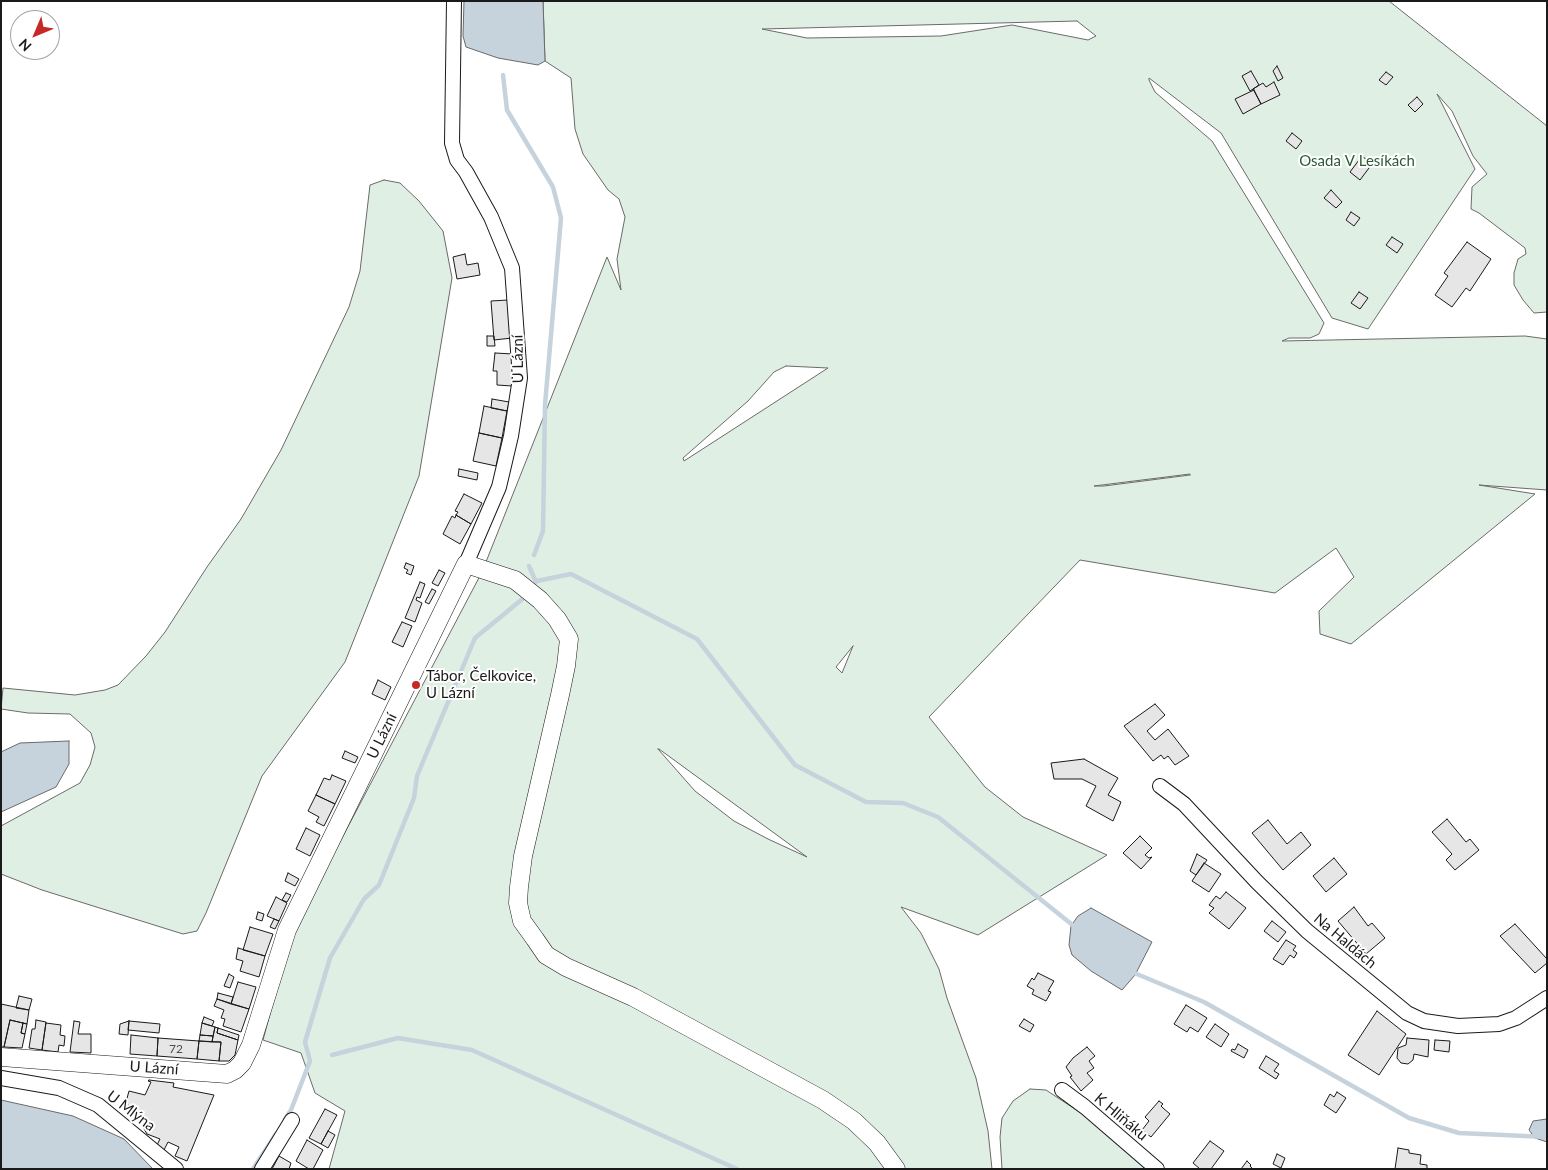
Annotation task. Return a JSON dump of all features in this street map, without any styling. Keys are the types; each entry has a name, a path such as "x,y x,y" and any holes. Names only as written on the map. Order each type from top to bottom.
{"street":[{"name":"U Lázní","path":"1,1057 227,1074 235,1070 242,1063 251,1045 287,930 466,564 499,487 511,436 520,378 512,268 491,217 466,172 457,160 452,143 454,1"},
{"path":"466,564 515,580 540,600 557,619 568,639 566,666 523,856 519,887 518,903 522,921 546,955 566,967 632,997 823,1100 860,1127 877,1143 896,1169"},
{"name":"Na Haldách","path":"1160,786 1184,804 1257,882 1307,930 1407,1013 1424,1021 1458,1026 1499,1024 1516,1018 1547,998"},
{"name":"U Mlýna","path":"1,1078 59,1088 98,1105 176,1169"},
{"name":"K Hliňáku","path":"1062,1090 1157,1169"},
{"path":"262,1169 292,1120"}],"green space":[{"name":"Osada V Lesíkách","path":"543,1 1389,1 1547,126 1547,312 1534,313 1514,285 1514,273 1518,259 1526,254 1525,248 1471,209 1472,187 1487,174 1473,156 1452,111 1437,94 1475,169 1368,329 1332,318 1221,133 1149,78 1155,92 1212,141 1324,323 1319,334 1310,338 1289,338 1282,341 1525,336 1547,339 1547,490 1479,485 1535,494 1351,644 1320,634 1319,611 1354,577 1336,548 1275,593 1080,560 929,717 985,787 1023,817 1107,855 978,935 901,907 921,933 939,969 947,998 976,1078 988,1131 992,1169 329,1169 345,1111 315,1093 301,1053 263,1040 292,933 482,572 607,257 621,290 617,259 625,217 619,199 608,190 583,154 575,129 571,78 545,61","holes":["1077,21 1096,36 1088,40 1012,25 941,36 807,38 762,29","786,366 828,368 684,461 683,458 748,401 774,372","1190,474 1104,486 1094,486","853,646 842,673 836,667","658,749 807,857 734,821 695,791"]},
{"path":"384,180 400,183 419,201 443,231 452,278 419,476 345,662 262,776 197,931 183,934 42,890 1,874 1,826 80,783 90,765 95,747 91,733 70,714 28,713 1,709 3,688 75,695 105,690 118,685 146,656 165,632 241,519 281,450 349,307 360,271 370,185"},
{"path":"1030,1089 1046,1090 1084,1115 1147,1169 1002,1169 1000,1137 1002,1118 1013,1101"}],"shaded area":[{"path":"464,1 543,1 545,61 538,65 498,58 466,47 463,36"},
{"path":"69,741 69,764 56,787 1,812 1,752 20,743"},
{"path":"1091,908 1152,942 1135,975 1122,990 1091,971 1072,955 1069,945 1071,926 1078,916"},
{"path":"1,1100 73,1116 124,1139 153,1169 1,1169"},
{"path":"1547,1119 1547,1142 1535,1138 1529,1130 1533,1121"}],"building":[{"path":"1277,66 1283,78 1278,81 1273,71"},
{"path":"1251,71 1259,85 1250,91 1242,76"},
{"path":"1386,72 1393,77 1386,85 1379,80"},
{"path":"1274,82 1280,95 1261,104 1253,89 1263,83 1266,87"},
{"path":"1254,90 1261,104 1243,114 1235,99"},
{"path":"1417,97 1423,104 1415,112 1408,105"},
{"path":"1292,133 1302,141 1296,149 1286,141"},
{"path":"1362,156 1372,164 1360,180 1350,172"},
{"path":"1331,190 1342,202 1336,208 1324,198"},
{"path":"1351,212 1360,218 1354,226 1346,220"},
{"path":"1392,237 1403,244 1397,253 1386,245"},
{"path":"1467,242 1491,259 1470,291 1466,288 1452,307 1435,295 1448,276 1444,273"},
{"path":"465,254 467,265 478,263 480,275 457,279 453,257"},
{"path":"1359,292 1368,298 1360,309 1351,303"},
{"path":"508,300 512,338 494,340 491,301"},
{"path":"487,336 494,336 495,346 487,346"},
{"path":"495,353 513,354 512,386 497,385 497,371 493,371"},
{"path":"492,399 509,402 507,411 491,408"},
{"path":"484,406 507,411 502,438 479,433"},
{"path":"479,433 502,438 496,466 473,461"},
{"path":"459,469 478,473 477,480 458,476"},
{"path":"464,494 482,503 471,524 456,515 458,512 455,511"},
{"path":"456,515 471,524 460,544 443,534 452,516 455,518"},
{"path":"406,563 414,566 411,575 406,573 408,570 404,568"},
{"path":"439,570 445,573 438,586 432,583"},
{"path":"420,582 425,584 420,598 417,597 416,600 422,603 415,622 405,618"},
{"path":"432,589 436,591 429,604 425,602"},
{"path":"402,622 412,626 403,647 392,642"},
{"path":"378,680 391,687 385,700 372,694"},
{"path":"1155,704 1165,715 1147,731 1155,740 1168,729 1189,756 1175,765 1168,756 1164,759 1161,755 1153,761 1124,726"},
{"path":"345,751 358,757 355,763 342,758"},
{"path":"1084,759 1118,778 1108,795 1121,802 1113,821 1086,806 1096,786 1082,779 1054,779 1051,763"},
{"path":"332,775 346,781 335,804 316,795 324,778 330,780"},
{"path":"316,795 335,804 324,826 316,822 319,817 308,811"},
{"path":"1447,819 1466,842 1470,839 1479,850 1455,870 1446,860 1452,854 1432,832"},
{"path":"1268,820 1287,844 1301,832 1311,845 1283,870 1252,833"},
{"path":"306,828 320,835 310,856 296,849"},
{"path":"1140,836 1152,848 1145,855 1149,858 1152,857 1141,869 1123,853"},
{"path":"1197,854 1207,860 1196,875 1190,871"},
{"path":"1334,858 1347,874 1326,892 1313,876"},
{"path":"1204,863 1221,874 1209,892 1192,881"},
{"path":"288,873 299,879 295,886 285,881"},
{"path":"1226,892 1246,908 1229,929 1209,913 1214,908 1209,905 1216,896 1220,899"},
{"path":"286,893 291,895 287,902 282,900"},
{"path":"276,897 287,903 279,921 267,916"},
{"path":"1354,907 1368,926 1372,923 1385,938 1366,954 1338,921"},
{"path":"258,912 264,914 262,921 256,919"},
{"path":"274,919 279,921 275,929 270,927"},
{"path":"1272,921 1286,932 1278,942 1264,931"},
{"path":"1515,924 1547,959 1547,963 1535,973 1500,936"},
{"path":"250,927 273,934 265,956 243,950"},
{"path":"1286,940 1296,946 1293,950 1297,953 1294,958 1290,955 1283,965 1273,959"},
{"path":"238,948 265,956 259,977 240,971 243,961 236,959"},
{"path":"1038,973 1054,981 1048,991 1051,992 1046,1001 1032,994 1034,990 1027,986"},
{"path":"229,974 234,977 230,988 224,986"},
{"path":"238,982 256,987 249,1009 231,1004"},
{"path":"218,993 233,997 231,1004 217,999"},
{"path":"19,996 32,999 29,1010 16,1008"},
{"path":"217,999 249,1009 241,1032 223,1026 225,1019 221,1018 224,1010 214,1006"},
{"path":"1,1004 29,1010 27,1024 10,1020 4,1047 1,1047"},
{"path":"1186,1005 1207,1018 1198,1032 1190,1027 1187,1032 1174,1024"},
{"path":"1377,1011 1406,1034 1379,1075 1348,1055"},
{"path":"204,1017 214,1021 212,1026 202,1023"},
{"path":"1024,1019 1034,1025 1030,1032 1019,1026"},
{"path":"10,1020 23,1023 21,1033 25,1034 22,1048 4,1047"},
{"path":"36,1020 46,1022 42,1050 29,1048 32,1029 35,1029"},
{"path":"74,1021 80,1022 78,1034 91,1034 91,1053 70,1052"},
{"path":"129,1021 160,1024 159,1033 128,1030"},
{"path":"129,1021 128,1035 119,1034 120,1024"},
{"path":"23,1023 27,1024 25,1034 21,1033"},
{"path":"46,1023 61,1025 60,1035 65,1036 64,1046 59,1045 58,1052 42,1050"},
{"path":"202,1023 215,1027 213,1036 200,1035"},
{"path":"1215,1024 1229,1034 1221,1047 1206,1037"},
{"path":"215,1027 218,1028 217,1033 238,1040 235,1055 229,1061 219,1061 221,1042 212,1042"},
{"path":"218,1028 239,1035 238,1040 217,1033"},
{"path":"131,1035 158,1038 157,1056 130,1054"},
{"path":"200,1035 213,1036 212,1042 199,1041"},
{"path":"158,1038 199,1041 197,1059 157,1056"},
{"path":"1407,1038 1429,1040 1428,1057 1414,1054 1413,1060 1408,1064 1401,1063 1397,1058 1398,1048 1406,1045"},
{"path":"1435,1040 1450,1041 1449,1052 1434,1050"},
{"path":"199,1041 221,1042 219,1061 197,1059"},
{"path":"1238,1044 1248,1050 1244,1058 1231,1051 1232,1049 1235,1050"},
{"path":"1087,1047 1095,1056 1089,1061 1094,1068 1087,1073 1093,1080 1081,1091 1070,1077 1072,1076 1066,1067 1073,1058"},
{"path":"1266,1056 1279,1064 1274,1071 1279,1074 1276,1079 1259,1068"},
{"path":"149,1080 174,1083 173,1087 214,1095 187,1161 175,1156 179,1147 168,1142 164,1150 157,1145 160,1139 147,1134 143,1127 144,1123 139,1121 126,1102 129,1091 145,1095 151,1082"},
{"path":"1337,1092 1346,1098 1336,1113 1324,1105 1330,1094 1334,1097"},
{"path":"1159,1101 1163,1104 1161,1106 1170,1114 1151,1137 1142,1130 1149,1121 1145,1117"},
{"path":"325,1109 337,1115 321,1144 309,1138"},
{"path":"328,1131 335,1135 328,1148 321,1144"},
{"path":"307,1140 323,1150 313,1169 309,1169 296,1161"},
{"path":"1210,1141 1224,1151 1211,1169 1200,1169 1193,1163"},
{"path":"1398,1148 1409,1150 1409,1153 1421,1155 1420,1164 1427,1165 1427,1169 1395,1169"},
{"path":"1277,1154 1285,1158 1281,1168 1273,1164"},
{"path":"279,1156 291,1163 289,1169 272,1169"},
{"path":"1247,1161 1253,1169 1241,1169"}],"waterway":[{"path":"503,75 507,110 553,187 561,218 545,405 543,531 534,555"},
{"path":"529,566 536,582"},
{"path":"537,581 571,574 697,639 795,765 866,802 903,803 938,817 1075,927"},
{"path":"285,1119 291,1110 310,1061 305,1042 330,958 364,899 379,885 414,798 417,776 475,638 526,596"},
{"path":"1132,972 1204,1002 1409,1118 1459,1133 1547,1137"},
{"path":"332,1055 398,1038 472,1050 737,1169"},
{"path":"253,1169 276,1134"}],"place":[{"name":"Tábor, Čelkovice, U Lázní","path":"416,685"}]}
